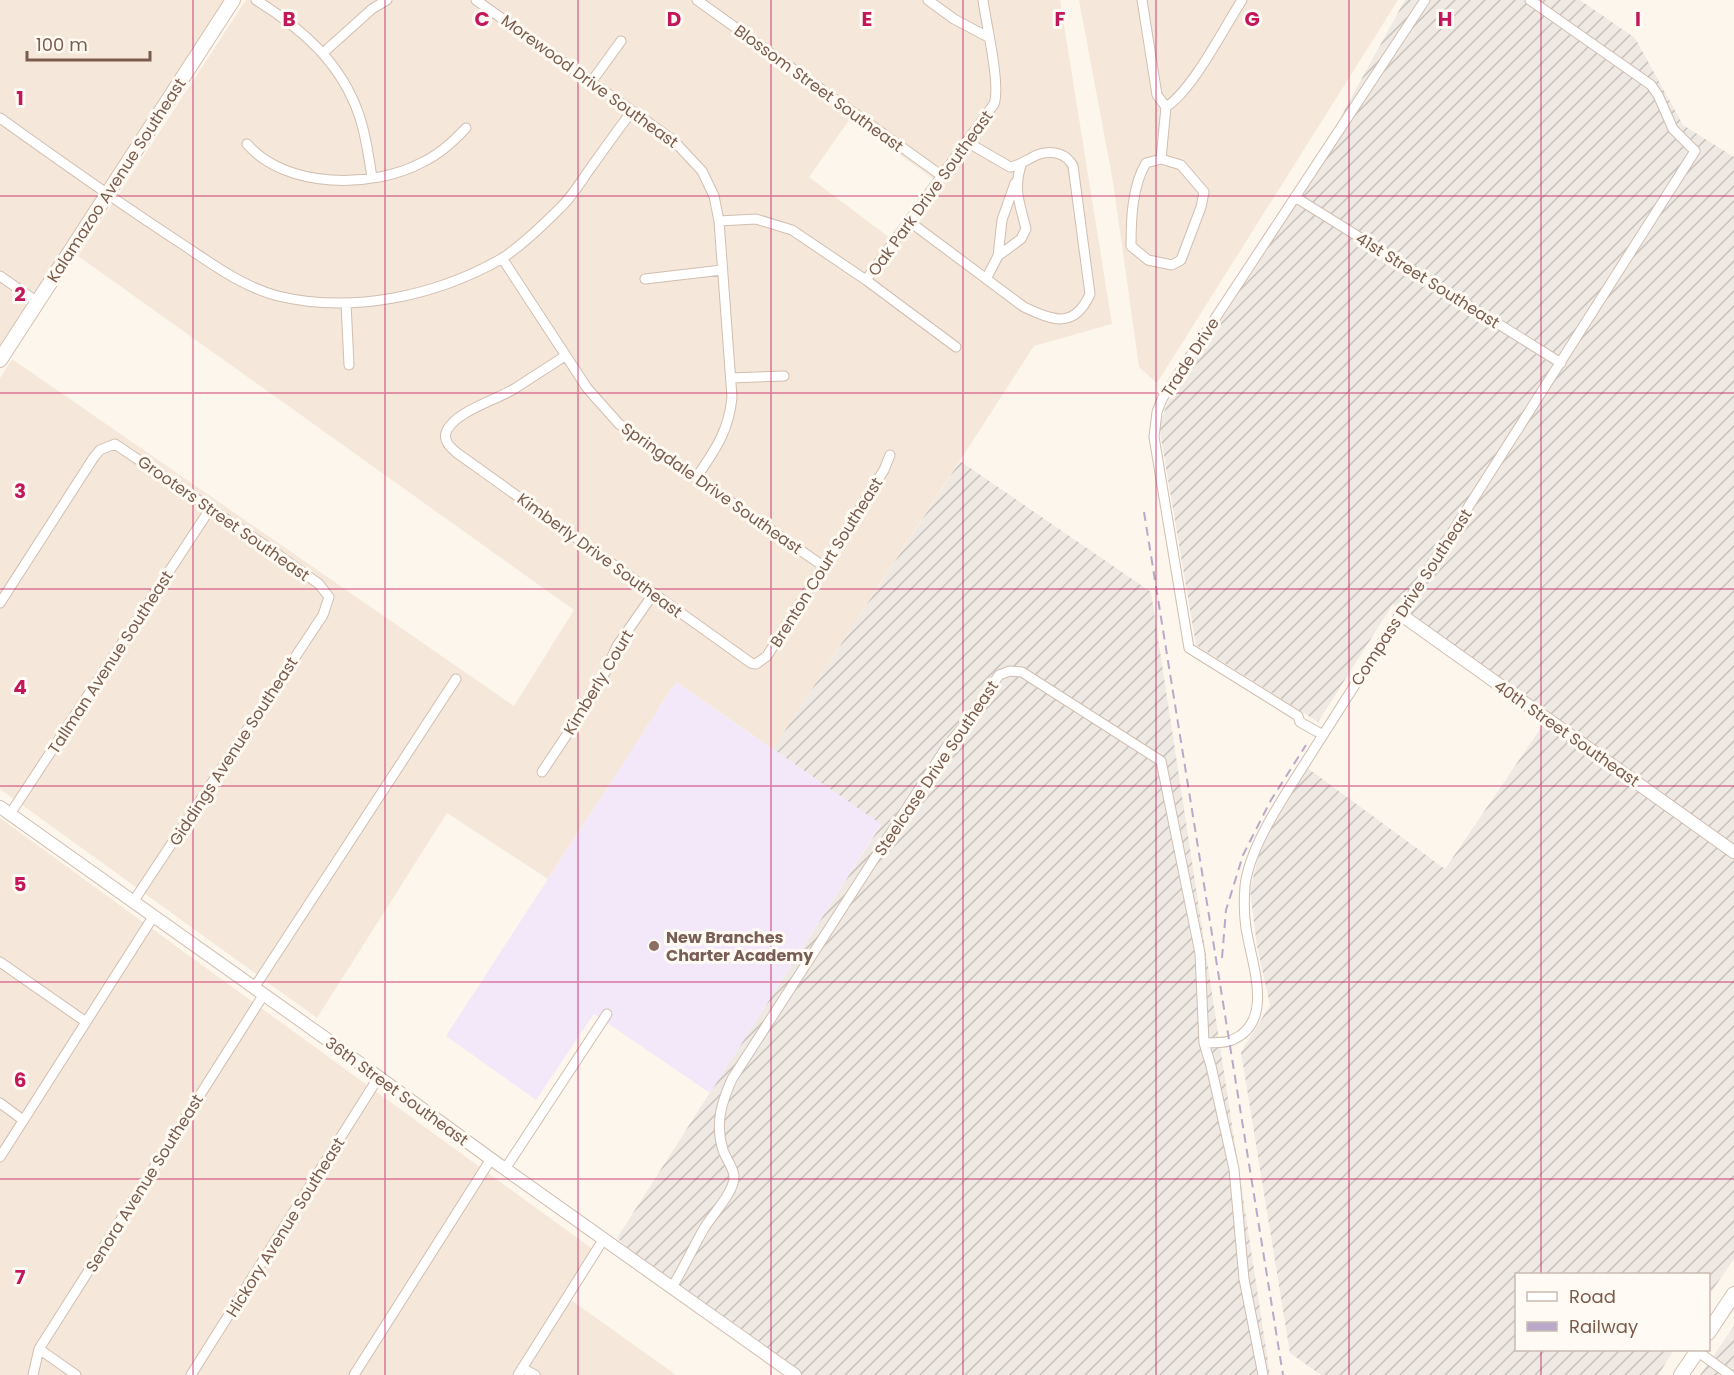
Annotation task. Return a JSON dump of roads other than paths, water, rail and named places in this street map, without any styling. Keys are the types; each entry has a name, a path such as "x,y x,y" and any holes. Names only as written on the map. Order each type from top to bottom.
{"main road":[{"name":"Kalamazoo Avenue Southeast","path":"0,360 233,0"},
{"path":"1710,1330 1734,1294"},
{"path":"1681,1375 1696,1351"}],"street":[{"path":"256,0 286,18 305,34 323,52 344,81 359,114 372,178"},
{"path":"323,52 372,9 387,0"},
{"name":"Morewood Drive Southeast","path":"476,0 673,140 702,171 714,196 719,221 731,378 731,416 720,443 696,478"},
{"name":"Blossom Street Southeast","path":"697,0 942,176"},
{"path":"928,0 954,19 988,37"},
{"name":"Oak Park Drive Southeast","path":"866,280 994,104 997,96 982,0"},
{"path":"1142,0 1157,95 1166,107 1161,159"},
{"path":"1166,107 1175,101 1192,79 1242,0"},
{"name":"Trade Drive","path":"1323,735 1300,722 1298,716 1189,648 1154,437 1156,412 1162,399 1425,0"},
{"name":"Compass Drive Southeast","path":"1204,1043 1230,1041 1247,1031 1254,1019 1258,1000 1254,961 1246,927 1245,885 1258,843 1287,791 1695,151 1672,129 1658,95 1651,86 1530,0"},
{"path":"592,81 621,41"},
{"path":"0,118 107,194 227,273 254,287 287,298 346,303 426,291 458,280 502,258 561,208 632,111"},
{"path":"247,144 266,162 319,179 346,181 400,172 422,163 442,151 466,128"},
{"path":"910,222 1024,307 1044,317 1059,320 1073,317 1085,306 1090,294 1073,166 1070,159 1054,153 1040,154 1021,165 1010,167 967,142"},
{"path":"1161,159 1181,165 1204,192 1201,207 1181,260 1172,265 1148,260 1131,246 1139,174 1146,163 1161,159"},
{"path":"986,279 998,256 1002,220 1021,165"},
{"path":"998,256 1021,239 1026,229 1016,179"},
{"name":"41st Street Southeast","path":"1295,197 1561,363"},
{"path":"719,221 756,219 792,230 866,280 956,347"},
{"name":"Springdale Drive Southeast","path":"502,258 587,388 619,424 823,566"},
{"path":"645,279 722,270"},
{"path":"0,276 36,302"},
{"path":"346,303 349,365"},
{"name":"Kimberly Drive Southeast","path":"565,356 512,390 466,413 447,429 445,437 447,442 457,453 745,660 756,664"},
{"path":"731,378 784,376"},
{"name":"Grooters Street Southeast","path":"0,603 94,457 100,450 115,444 319,584 329,597"},
{"name":"Brenton Court Southeast","path":"756,664 767,656 884,470 890,455"},
{"name":"Tallman Avenue Southeast","path":"5,811 210,509"},
{"name":"Kimberly Court","path":"542,772 598,688 617,646 654,593"},
{"name":"Giddings Avenue Southeast","path":"132,902 322,615 329,597"},
{"name":"40th Street Southeast","path":"1400,614 1734,852"},
{"name":"Steelcase Drive Southeast","path":"672,1287 706,1225 729,1193 733,1182 734,1176 722,1142 720,1112 732,1079 947,746 968,721 999,675 1010,671 1022,672 1161,761 1200,953 1204,1043 1234,1169 1244,1279 1263,1375"},
{"name":"Senora Avenue Southeast","path":"33,1375 39,1349 259,991 456,679"},
{"name":"36th Street Southeast","path":"5,811 795,1375"},
{"path":"0,1157 153,917"},
{"path":"0,962 86,1022"},
{"path":"505,1169 607,1014"},
{"name":"Hickory Avenue Southeast","path":"191,1375 378,1078"},
{"path":"0,1103 23,1120"},
{"path":"354,1375 491,1160"},
{"path":"535,1375 520,1371 603,1240"},
{"path":"39,1349 76,1375"},
{"path":"1698,1351 1730,1375"}],"railway":[{"path":"1144,512 1283,1375"},
{"path":"1222,958 1226,910 1243,855 1271,800 1306,745"}],"place":[{"name":"New Branches Charter Academy","path":"654,946"}]}
